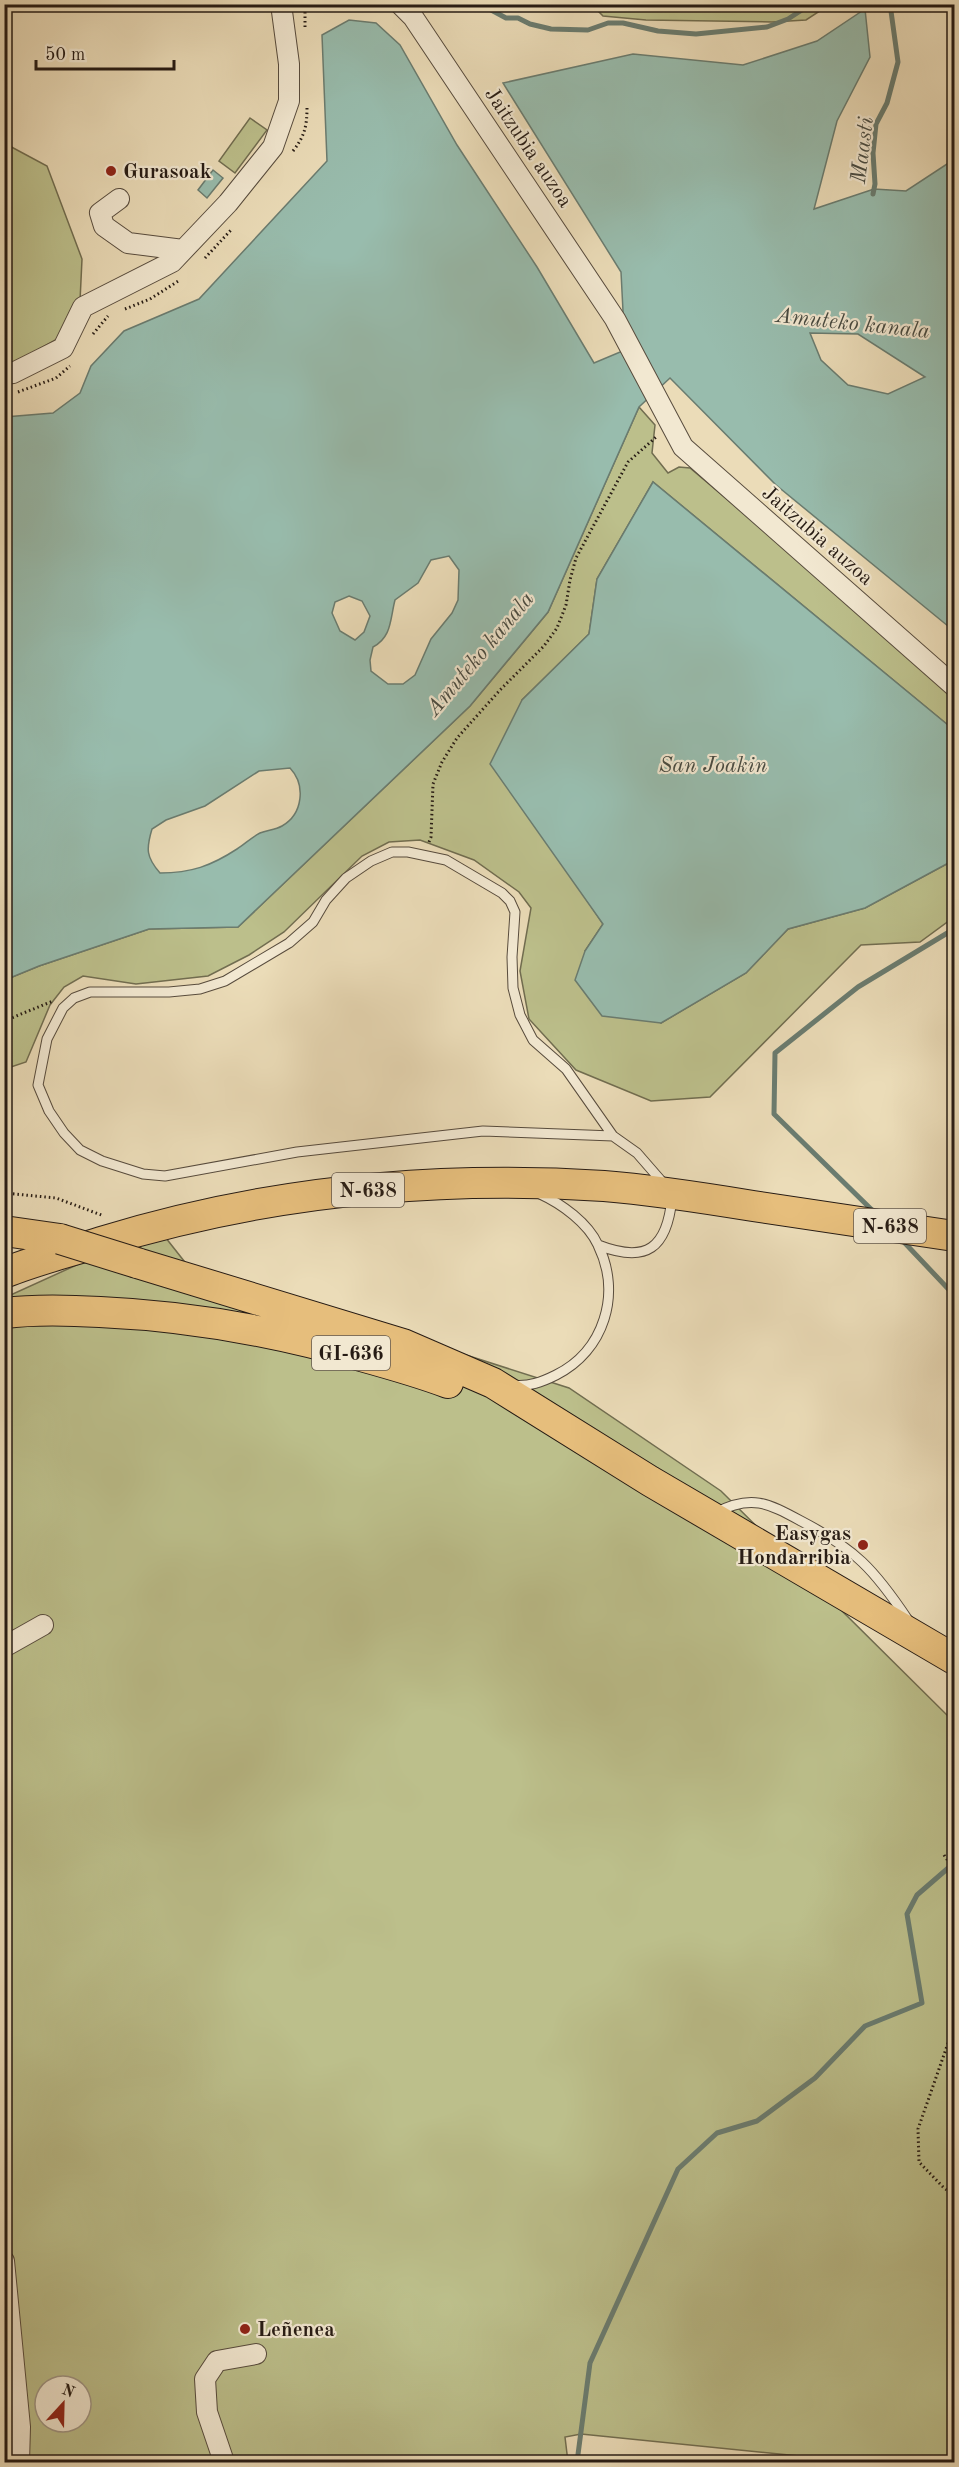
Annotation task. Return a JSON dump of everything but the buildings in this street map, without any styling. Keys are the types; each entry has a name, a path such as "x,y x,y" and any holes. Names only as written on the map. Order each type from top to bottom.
{"main road":[{"name":"N-638","path":"4,1273 156,1225 288,1198 422,1184 513,1182 605,1186 672,1193 950,1235"},
{"name":"GI-636","path":"4,1231 60,1239 403,1344 493,1383 650,1481 954,1659"},
{"name":"GI-636","path":"4,1313 39,1310 144,1314 247,1328 321,1344 423,1373 503,1405 650,1481"}],"street":[{"path":"4,374 14,374 63,348 82,307 172,262 228,203 273,147 289,101 289,64 281,4"},
{"name":"Jaitzubia auzoa","path":"400,4 413,17 615,319 666,419 683,447 954,686"},
{"path":"119,199 100,213 104,226 128,243 183,250"},
{"path":"4,1647 43,1625"},
{"path":"4,2261 20,2427 19,2463"},
{"path":"224,2463 207,2412 205,2379 217,2361 256,2354"}],"lane":[{"path":"598,1245 616,1252 641,1252 655,1247 670,1218 672,1193 637,1153 614,1136 566,1069 533,1040 520,1015 513,988 512,957 515,912 510,901 502,892 446,860 422,854 392,852 371,861 346,878 326,900 313,922 290,943 225,981 200,989 169,992 90,992 74,998 63,1008 47,1039 38,1085 49,1112 80,1150 102,1161 143,1174 165,1176 297,1152 483,1131 614,1136"},
{"path":"493,1383 518,1386 538,1384 570,1368 593,1345 606,1319 609,1289 598,1245 590,1232 551,1199 513,1182"},
{"path":"709,1516 731,1505 747,1501 770,1504 832,1537 858,1556 885,1586 921,1640"}],"path":[{"path":"422,854 431,837 433,784 442,762 457,738 544,646 557,628 566,605 576,558 628,462 666,419"},
{"path":"4,1021 26,1014 50,1001 90,992"},
{"path":"944,1855 954,1870"},
{"path":"954,2026 918,2129 919,2162 954,2195"}],"green space":[{"path":"592,5 829,5 806,20 772,22 646,20 603,16"},
{"path":"250,118 267,130 235,173 219,161"},
{"path":"4,143 47,166 82,259 80,301 59,338 13,364 4,364"},
{"path":"639,407 655,425 652,453 668,473 679,467 690,468 922,663 954,693 954,730 653,482 597,579 589,634 522,700 571,876 603,924 585,951 661,1023 746,973 788,929 865,908 954,860 954,917 920,942 861,945 710,1097 651,1101 576,1070 529,1019 520,971 531,908 519,892 474,860 420,840 389,842 362,856 284,932 249,955 208,976 136,984 83,976 64,987 50,1005 26,1062 5,1069 5,980 39,966 149,929 238,927 470,706 548,612"},
{"path":"158,1228 188,1266 569,1388 721,1491 954,1722 954,2462 858,2462 581,2434 565,2437 568,2462 5,2462 4,1298"}],"water":[{"name":"Amuteko kanala","path":"865,9 870,57 837,121 814,209 874,189 906,191 947,164 954,170 954,631 776,485 670,378 639,407 548,612 470,706 238,927 149,929 39,966 5,980 5,417 53,413 80,393 91,366 124,331 199,299 327,161 322,35 349,20 376,23 400,45 457,145 537,267 594,363 625,350 621,272 503,83 633,54 743,65 817,41","holes":["810,333 858,334 925,377 888,394 848,385 821,360","449,556 459,570 458,600 452,613 431,639 415,675 403,684 388,684 371,671 370,660 373,647 387,633 395,600 418,583 431,560","349,596 362,601 370,616 364,632 355,640 340,631 332,613 335,602","290,768 295,775 300,799 289,821 260,833 209,864 181,872 160,873 152,862 149,852 152,829 166,820 205,806 259,771"]},
{"path":"213,170 223,178 207,198 198,190"},
{"name":"San Joakin","path":"653,482 954,730 954,860 865,908 788,929 746,973 661,1023 602,1016 575,980 585,951 603,924 490,764 522,700 589,634 597,579"}],"waterway":[{"path":"480,4 506,18 518,18 530,24 551,29 588,30 608,23 623,23 658,31 696,34 767,27 788,19 811,4"},
{"name":"Maasti","path":"873,194 876,124 887,103 898,62 890,4"},
{"path":"874,1212 774,1114 775,1053 858,987 954,929"},
{"path":"902,1240 954,1295"},
{"path":"577,2462 590,2363 678,2169 717,2133 757,2121 815,2078 865,2026 922,2003 907,1914 917,1895 954,1863"}],"place":[{"name":"Gurasoak","path":"111,171"},
{"name":"Easygas Hondarribia","path":"863,1545"},
{"name":"Leñenea","path":"245,2329"}]}
